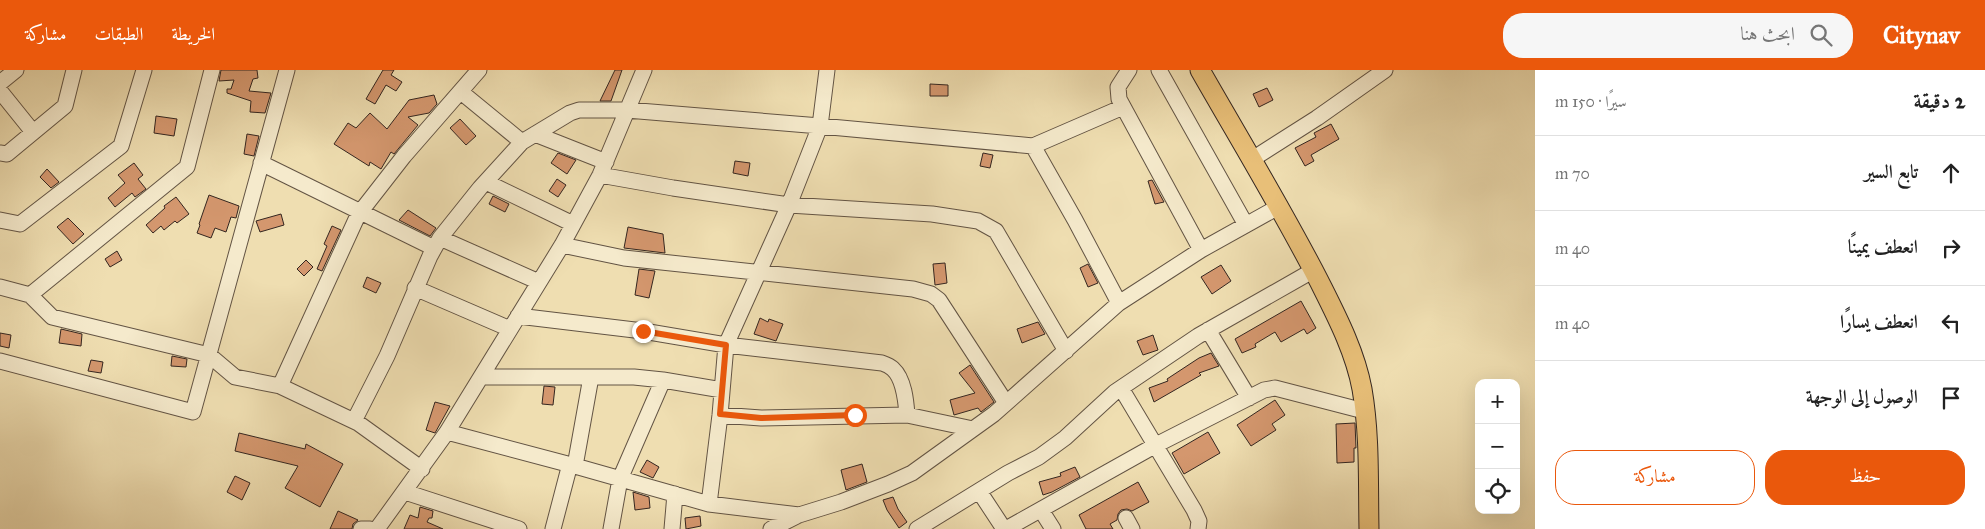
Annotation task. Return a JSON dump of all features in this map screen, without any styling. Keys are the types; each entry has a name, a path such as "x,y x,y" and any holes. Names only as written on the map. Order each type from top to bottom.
{"main road":[{"path":"1200,70 1251,160 1280,206 1314,270 1351,350 1362,389 1367,438 1369,529"}],"street":[{"path":"0,83 16,70"},
{"path":"0,153 6,154 65,106 74,70"},
{"path":"0,220 20,224 121,146 144,70"},
{"path":"30,295 187,167 212,70"},
{"path":"0,361 193,412 286,70"},
{"path":"280,386 360,212 404,156 479,70"},
{"path":"377,529 447,432 562,245 603,169 644,70"},
{"path":"709,504 726,345 789,205 820,126 827,70"},
{"path":"1129,70 1118,87 1119,98 1201,250"},
{"path":"1159,70 1246,225"},
{"path":"1251,160 1317,118 1385,70"},
{"path":"0,91 33,132"},
{"path":"461,92 522,142"},
{"path":"354,421 387,356 415,288 437,243 486,182 522,142 570,112 579,110 627,110 1033,146 1123,107"},
{"path":"535,134 603,169 789,205 932,214 978,221 996,231 1066,351"},
{"path":"1033,146 1075,220 1118,303"},
{"path":"261,163 360,212 539,282"},
{"path":"486,182 573,224"},
{"path":"771,529 799,515 849,499 912,473 1006,403 1118,303 1201,250 1280,206"},
{"path":"562,245 624,258 913,289 931,294 939,300 1006,403"},
{"path":"917,529 1039,456 1065,438 1121,388 1208,330 1314,270"},
{"path":"0,288 30,295 52,317 209,355 235,377 280,386 354,421 422,469"},
{"path":"415,288 514,322 643,331 726,345 882,363 892,368 899,379 906,400 907,415"},
{"path":"1208,330 1249,398"},
{"path":"553,529 572,465 592,376"},
{"path":"481,377 634,377 722,390"},
{"path":"610,529 620,479 663,380"},
{"path":"1121,388 1194,510 1199,521 1198,529"},
{"path":"979,491 1005,529 1156,446 1264,390 1275,388 1364,411"},
{"path":"720,414 761,418 907,415 973,429"},
{"path":"447,432 709,504 799,515"},
{"path":"405,492 519,529"},
{"path":"672,529 675,494"},
{"path":"1040,510 1053,529"},
{"path":"361,529 370,529"}],"building":[{"path":"221,70 257,70 258,78 253,79 249,91 271,93 265,113 250,112 251,101 227,93 227,89 231,89 234,80 219,81"},
{"path":"383,70 394,70 391,75 402,82 396,91 386,85 375,104 366,99"},
{"path":"615,70 622,70 611,101 600,101"},
{"path":"930,84 948,85 948,96 930,96"},
{"path":"1267,88 1273,100 1259,107 1253,94"},
{"path":"434,95 437,104 429,113 408,117 418,125 394,154 391,152 381,169 370,162 369,166 334,144 348,123 356,128 370,113 387,129 409,100"},
{"path":"156,116 177,119 174,136 154,133"},
{"path":"460,119 476,136 466,145 450,128"},
{"path":"1331,124 1339,139 1311,155 1314,161 1305,166 1295,148 1316,137 1314,133"},
{"path":"247,134 259,136 254,156 244,154"},
{"path":"558,153 576,160 567,174 551,163"},
{"path":"983,153 993,155 990,168 980,166"},
{"path":"735,161 750,163 748,176 733,173"},
{"path":"134,163 143,175 138,179 146,189 135,197 132,193 115,207 108,198 125,183 118,175"},
{"path":"47,169 59,182 51,188 40,177"},
{"path":"557,179 566,185 558,197 549,191"},
{"path":"1152,180 1164,202 1155,204 1148,181"},
{"path":"209,195 239,206 236,218 231,217 226,232 215,228 211,238 197,233"},
{"path":"493,196 509,204 505,212 489,204"},
{"path":"176,197 189,214 177,223 175,221 164,230 161,226 153,233 146,225 165,208 164,206"},
{"path":"408,210 436,228 430,236 399,220"},
{"path":"281,214 284,225 260,232 256,221"},
{"path":"68,218 84,234 73,244 57,227"},
{"path":"332,226 341,230 322,271 317,269 327,246 324,244"},
{"path":"628,227 663,234 665,253 624,248"},
{"path":"117,251 122,260 110,267 105,259"},
{"path":"306,260 313,267 304,276 297,269"},
{"path":"945,263 947,283 935,285 933,264"},
{"path":"1088,264 1098,283 1088,287 1080,268"},
{"path":"1221,265 1231,281 1212,294 1201,277"},
{"path":"639,269 655,271 649,298 635,295"},
{"path":"367,277 381,283 376,293 363,287"},
{"path":"1301,301 1316,328 1307,334 1304,329 1281,342 1275,332 1255,344 1256,347 1242,353 1235,339"},
{"path":"760,318 768,322 769,319 783,324 776,341 754,334"},
{"path":"1038,322 1045,334 1022,343 1017,329"},
{"path":"61,329 82,334 81,346 59,343"},
{"path":"0,333 11,335 9,348 0,346"},
{"path":"1153,335 1158,350 1143,355 1137,341"},
{"path":"1211,353 1219,366 1199,373 1201,375 1154,402 1149,388 1168,381 1167,379 1199,358"},
{"path":"172,356 187,359 186,367 171,366"},
{"path":"91,360 103,362 101,373 88,371"},
{"path":"970,365 994,402 981,412 978,408 954,415 950,400 975,393 959,373"},
{"path":"544,386 555,387 553,405 542,404"},
{"path":"1275,400 1285,415 1272,424 1276,430 1251,446 1237,425"},
{"path":"435,402 450,406 435,433 426,430"},
{"path":"1355,423 1356,448 1354,448 1354,462 1337,463 1336,424"},
{"path":"1208,432 1220,453 1184,474 1172,453"},
{"path":"239,433 305,449 306,444 343,464 320,507 285,488 298,466 235,451"},
{"path":"647,460 659,467 653,478 640,472"},
{"path":"862,464 867,482 846,490 841,470"},
{"path":"1075,467 1080,477 1043,495 1039,482 1061,476 1060,473"},
{"path":"235,476 250,483 242,500 227,492"},
{"path":"1138,482 1149,502 1132,511 1127,509 1121,510 1117,520 1110,524 1113,529 1086,529 1079,515"},
{"path":"633,492 649,497 650,508 635,510"},
{"path":"893,497 898,509 907,522 899,528 883,500"},
{"path":"420,507 433,511 432,518 429,518 427,522 443,529 404,529 410,515 418,518"},
{"path":"338,511 358,520 353,524 352,529 330,529"},
{"path":"700,516 701,526 686,529 685,518"}],"route":[{"path":"643,331 726,345 720,414 761,418 855,415"}]}
